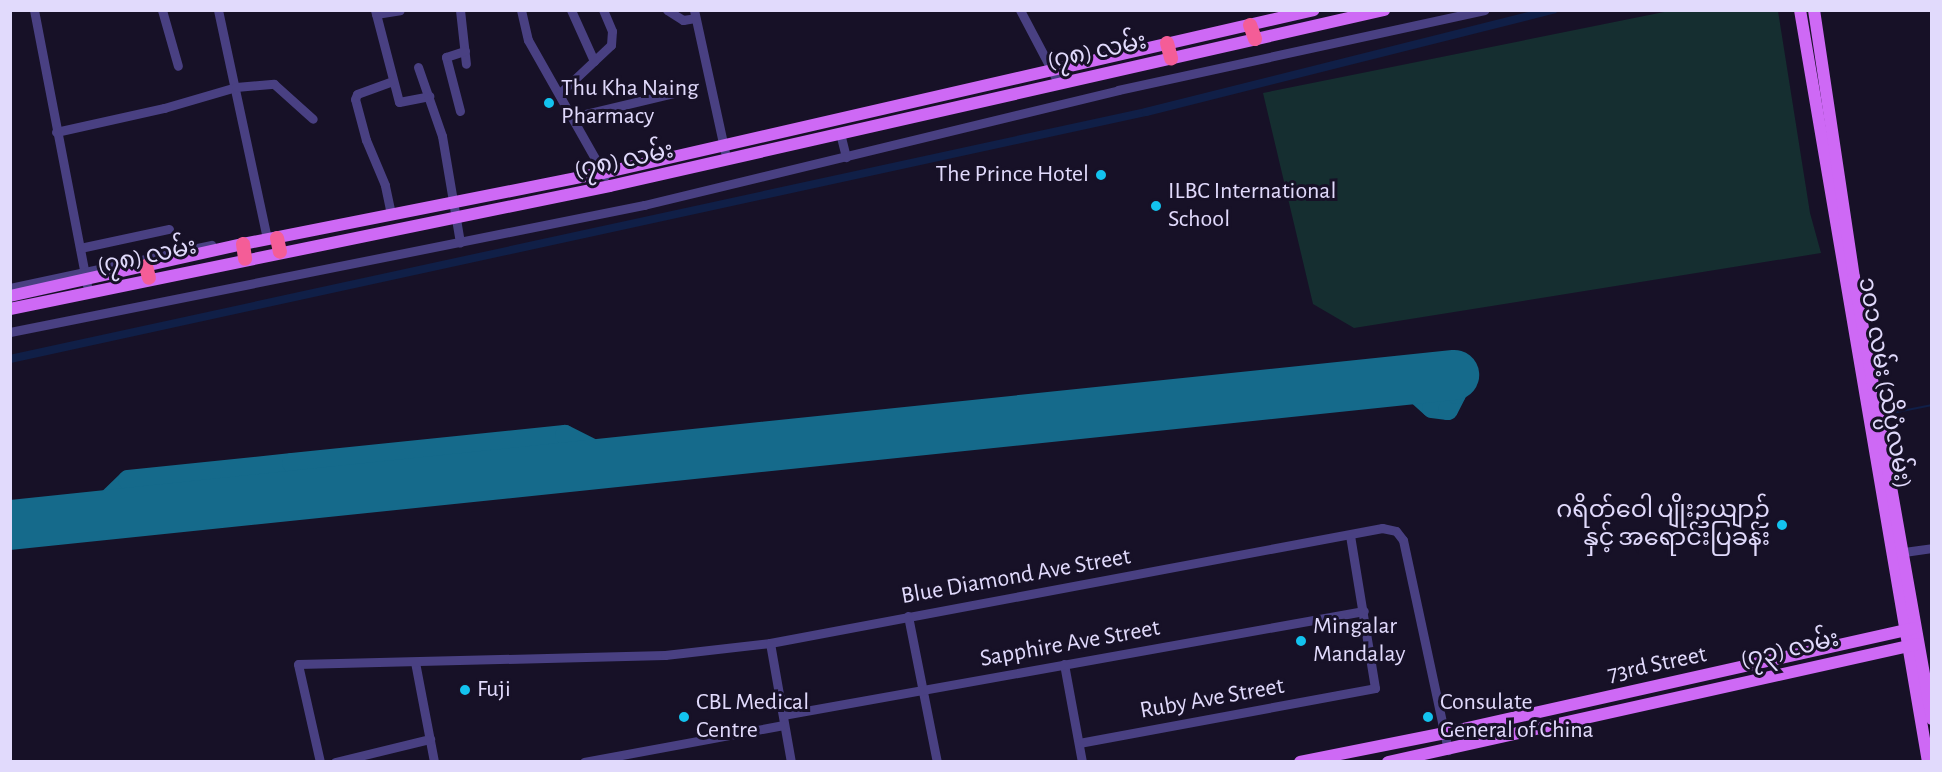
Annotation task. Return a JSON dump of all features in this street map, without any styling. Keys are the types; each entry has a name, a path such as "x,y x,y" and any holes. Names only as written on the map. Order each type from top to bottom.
{"highway":[{"path":"1250,25 1255,39"},
{"path":"1167,43 1171,58"},
{"path":"270,237 280,252"},
{"path":"243,244 245,258"}],"main road":[{"name":"(၇၈) လမ်း","path":"147,272 270,237 603,173 1048,68 1314,10"},
{"name":"(၇၈) လမ်း","path":"10,296 87,281 280,252 610,186 1058,82 1383,10"},
{"name":"၁၀၁ လမ်း (သိပ္ပံလမ်း)","path":"1800,10 1867,420 1932,719"},
{"name":"၁၀၁ လမ်း (သိပ္ပံလမ်း)","path":"1815,10 1851,256 1904,552 1912,629"},
{"name":"(၇၈) လမ်း","path":"10,309 87,281"},
{"name":"73rd Street","path":"1300,762 1346,757 1912,629"},
{"name":"၁၀၁ လမ်း (သိပ္ပံလမ်း)","path":"1915,644 1929,762"},
{"name":"(၇၃) လမ်း","path":"1388,762 1449,756 1915,644"}],"street":[{"path":"34,10 56,132 87,281"},
{"path":"162,10 178,66"},
{"path":"10,288 87,281 270,237 218,10"},
{"path":"400,10 375,12 397,98 402,104 429,96"},
{"path":"460,10 466,64"},
{"path":"521,10 528,40 560,93 610,186"},
{"path":"571,10 594,61"},
{"path":"560,93 611,45 614,37 603,10"},
{"path":"667,10 683,20 695,14 726,160"},
{"path":"1020,10 1048,68 1058,82"},
{"path":"10,332 644,205 1118,90 1447,15 1485,10"},
{"path":"460,111 446,57 465,51"},
{"path":"418,67 442,136 460,242"},
{"path":"391,214 385,185 366,140 355,99 357,94 393,81"},
{"path":"56,132 164,108 236,87 274,84 313,119"},
{"path":"573,117 686,90"},
{"path":"840,133 846,157"},
{"path":"80,248 169,229"},
{"name":"Blue Diamond Ave Street","path":"320,762 298,664 665,655 770,643 1382,528 1396,531 1403,540 1449,756"},
{"name":"Ruby Ave Street","path":"1078,743 1374,689 1377,682 1350,535"},
{"path":"1904,552 1932,548"},
{"name":"Sapphire Ave Street","path":"783,715 1364,611"},
{"path":"909,616 937,762"},
{"path":"770,643 791,762"},
{"path":"415,662 434,762"},
{"path":"1065,664 1082,762"},
{"path":"584,762 784,725"},
{"path":"335,762 430,739"}],"green space":[{"path":"1669,11 1778,11 1810,213 1821,253 1354,328 1313,304 1263,93"}],"waterway":[{"path":"10,359 1146,112 1553,10"},
{"path":"1887,414 1932,405"}],"taxiway":[{"path":"1402,381 1432,408 1448,410 1456,394 1454,375"},
{"path":"90,517 128,480 565,435 619,462"}],"runway":[{"path":"10,525 1454,375"}],"place":[{"name":"Thu Kha Naing Pharmacy","path":"549,103"},
{"name":"The Prince Hotel","path":"1101,175"},
{"name":"ILBC International School","path":"1156,206"},
{"name":"ဂရိတ်ဝေါ ပျိုးဥယျာဉ် နှင့် အရောင်းပြခန်း","path":"1782,525"},
{"name":"Mingalar Mandalay","path":"1301,641"},
{"name":"Fuji","path":"465,690"},
{"name":"CBL Medical Centre","path":"684,717"},
{"name":"Consulate General of China","path":"1428,717"}]}
